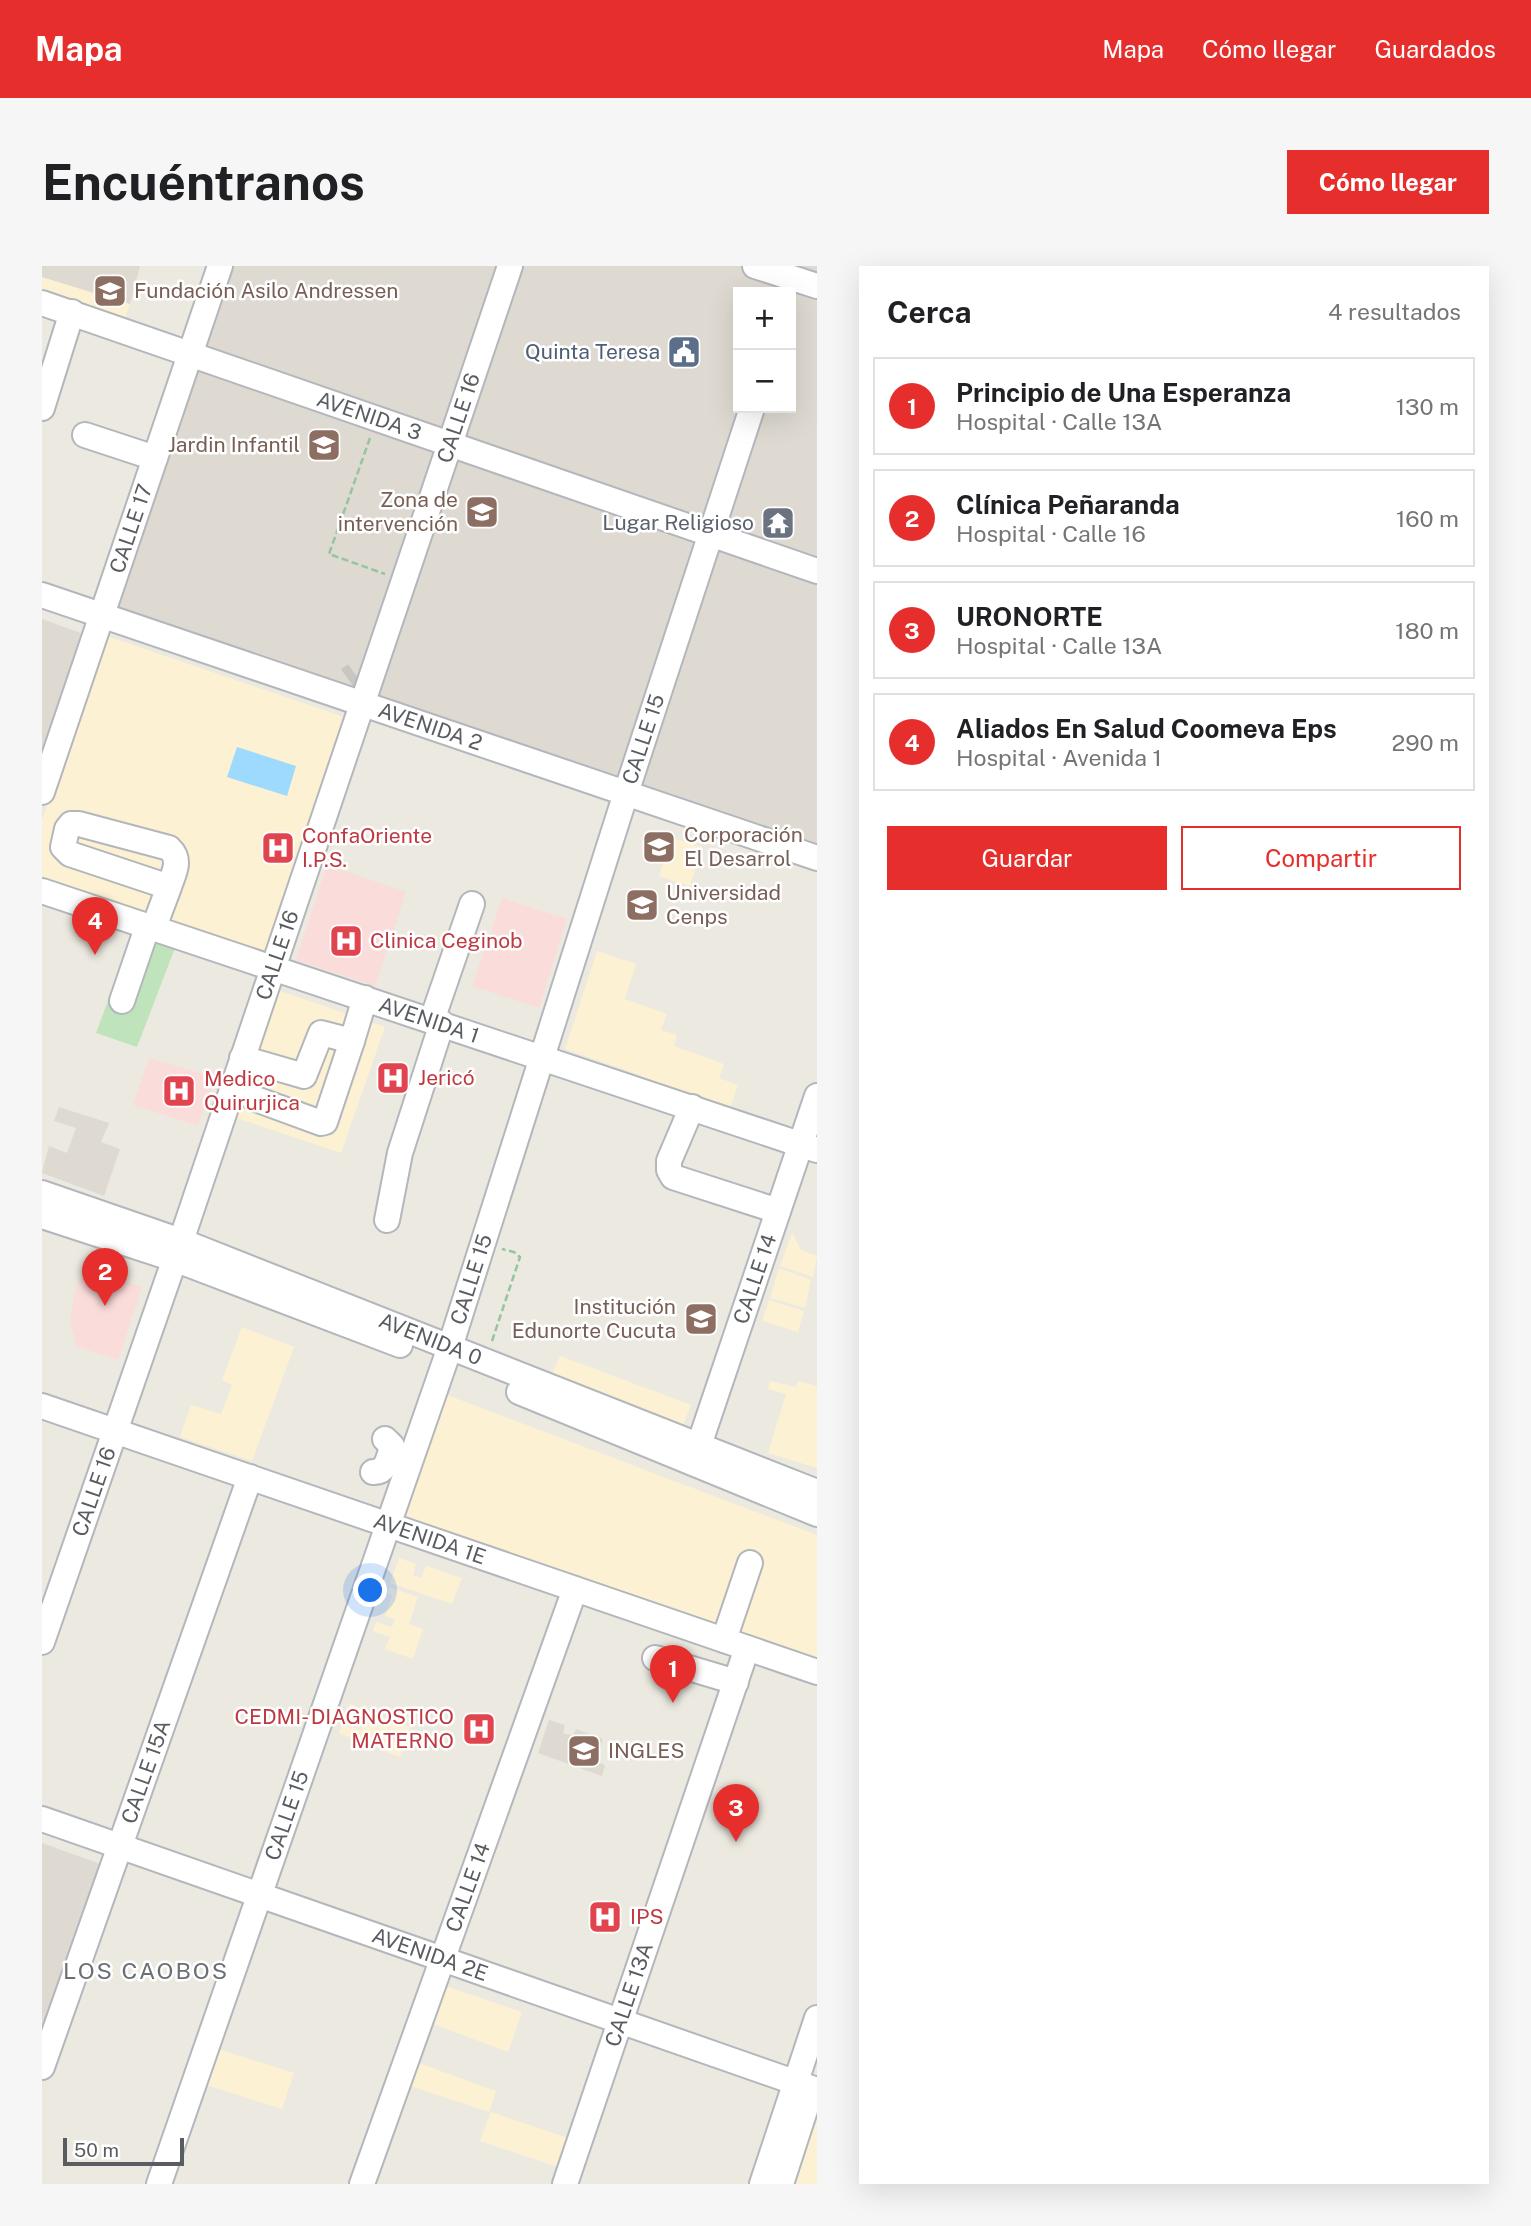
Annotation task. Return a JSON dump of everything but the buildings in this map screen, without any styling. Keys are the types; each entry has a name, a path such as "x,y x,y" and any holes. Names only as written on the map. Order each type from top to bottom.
{"street":[{"name":"CALLE 17","path":"42,792 220,266"},
{"name":"CALLE 16","path":"353,680 404,580 510,266"},
{"path":"755,266 801,281"},
{"name":"AVENIDA 3","path":"42,303 817,571"},
{"path":"42,408 72,312"},
{"name":"CALLE 15","path":"159,2184 388,1525 389,1458 447,1355 750,413"},
{"path":"85,435 155,458"},
{"name":"AVENIDA 2","path":"42,595 102,615 353,680 362,703 817,858"},
{"name":"CALLE 16","path":"42,1642 178,1250 362,703"},
{"path":"121,1001 169,887"},
{"name":"AVENIDA 1","path":"42,891 809,1147"},
{"path":"387,1220 400,1153 472,904"},
{"path":"253,1098 321,1123 325,1122 365,998"},
{"path":"292,1112 321,1033 352,1041"},
{"path":"242,1058 304,1076"},
{"name":"CALLE 14","path":"696,1455 778,1211 809,1147 817,1096"},
{"path":"692,1107 669,1161 669,1170 673,1177 778,1211"},
{"name":"AVENIDA 0","path":"42,1193 178,1250 696,1455 817,1492"},
{"name":"AVENIDA 0","path":"42,1216 178,1250"},
{"name":"AVENIDA 0","path":"447,1355 485,1361 696,1455 817,1514"},
{"name":"AVENIDA 1E","path":"42,1406 817,1672"},
{"name":"CALLE 15A","path":"42,2067 250,1477"},
{"path":"724,1640 750,1563"},
{"name":"CALLE 14","path":"362,2184 575,1589"},
{"path":"683,1665 694,1630"},
{"name":"CALLE 13A","path":"565,2184 747,1648"},
{"path":"655,1658 736,1682"},
{"name":"AVENIDA 2E","path":"42,1819 621,2021 810,2083"},
{"path":"781,2184 810,2083 817,2018"},
{"path":"762,2184 810,2083"}],"path":[{"path":"377,419 329,554 404,580"},
{"path":"482,1244 514,1252 520,1257 485,1361"}],"shaded area":[{"name":"Fundación Asilo Andressen","path":"42,266 140,266 130,304 42,277"},
{"name":"Zona de intervención","path":"229,266 817,266 817,859 111,616"},
{"path":"42,277 130,304 123,324 42,298"},
{"path":"42,619 81,633 42,755"},
{"path":"104,635 347,718 266,962 42,883 42,821"},
{"path":"650,831 702,847 690,886 659,876 663,864 642,857"},
{"name":"Clinica Ceginob","path":"327,865 406,892 375,986 296,960"},
{"path":"502,898 567,919 539,1008 472,986"},
{"path":"597,951 636,964 625,999 667,1014 661,1030 677,1035 674,1046 724,1064 719,1078 738,1085 729,1111 565,1049"},
{"path":"277,990 385,1027 341,1153 231,1116"},
{"path":"149,1058 214,1077 198,1126 133,1105"},
{"path":"59,1107 109,1123 101,1142 120,1149 104,1196 42,1173 49,1146 67,1153 76,1128 54,1121"},
{"path":"792,1233 801,1250 817,1256 813,1277 780,1266"},
{"path":"86,1266 142,1287 118,1360 76,1346 70,1320 75,1291"},
{"path":"779,1268 811,1280 805,1308 770,1298"},
{"path":"769,1300 804,1311 798,1332 762,1321"},
{"path":"242,1327 294,1347 252,1461 180,1437 191,1405 221,1414 232,1385 222,1380"},
{"path":"560,1356 691,1405 683,1425 552,1374"},
{"path":"770,1381 796,1387 798,1381 817,1386 817,1468 768,1453 786,1394 768,1389"},
{"path":"439,1392 817,1535 817,1665 397,1519"},
{"path":"399,1558 416,1564 413,1575 421,1578 426,1566 462,1578 452,1604 390,1583"},
{"path":"389,1587 418,1597 409,1624 423,1629 413,1659 385,1649 390,1637 373,1631 376,1622 392,1627 395,1619 385,1616 392,1596 388,1594"},
{"path":"350,1704 410,1727 407,1735 395,1732 392,1739 405,1745 400,1757 339,1733 342,1724 361,1730 363,1723 346,1716"},
{"path":"549,1720 565,1725 563,1733 573,1736 576,1729 603,1739 595,1761 605,1765 602,1776 538,1753"},
{"path":"42,1843 109,1867 42,2059"},
{"path":"443,1985 522,2012 508,2052 428,2022"},
{"path":"218,2049 294,2073 282,2109 206,2085"},
{"path":"413,2061 496,2091 489,2112 404,2084"},
{"path":"491,2112 568,2138 558,2167 480,2141"},
{"path":"817,2112 817,2184 787,2184"}],"green space":[{"path":"133,933 175,948 137,1047 96,1033"}],"water":[{"path":"237,747 296,766 287,796 227,777"}],"tunnel":[{"path":"348,679 355,674"}],"place":[{"name":"Fundación Asilo Andressen","path":"110,291"},
{"name":"Quinta Teresa","path":"684,352"},
{"name":"Jardin Infantil","path":"324,445"},
{"name":"Zona de intervención","path":"482,512"},
{"name":"Lugar Religioso","path":"778,523"},
{"name":"Corporación El Desarrol","path":"659,847"},
{"name":"ConfaOriente I.P.S.","path":"278,848"},
{"name":"Universidad Cenps","path":"642,905"},
{"name":"Clinica Ceginob","path":"346,941"},
{"name":"Aliados En Salud Coomeva Eps","path":"95,955"},
{"name":"Jericó","path":"393,1078"},
{"name":"Medico Quirurjica","path":"179,1091"},
{"name":"Clínica Peñaranda","path":"105,1306"},
{"name":"Institución Edunorte Cucuta","path":"701,1319"},
{"name":"Principio de Una Esperanza","path":"673,1703"},
{"name":"CEDMI- DIAGNOSTICO MATERNO","path":"479,1729"},
{"name":"INGLES","path":"584,1751"},
{"name":"URONORTE","path":"736,1842"},
{"name":"IPS","path":"605,1917"}],"district":[{"name":"LOS CAOBOS","path":"146,1971"}]}
